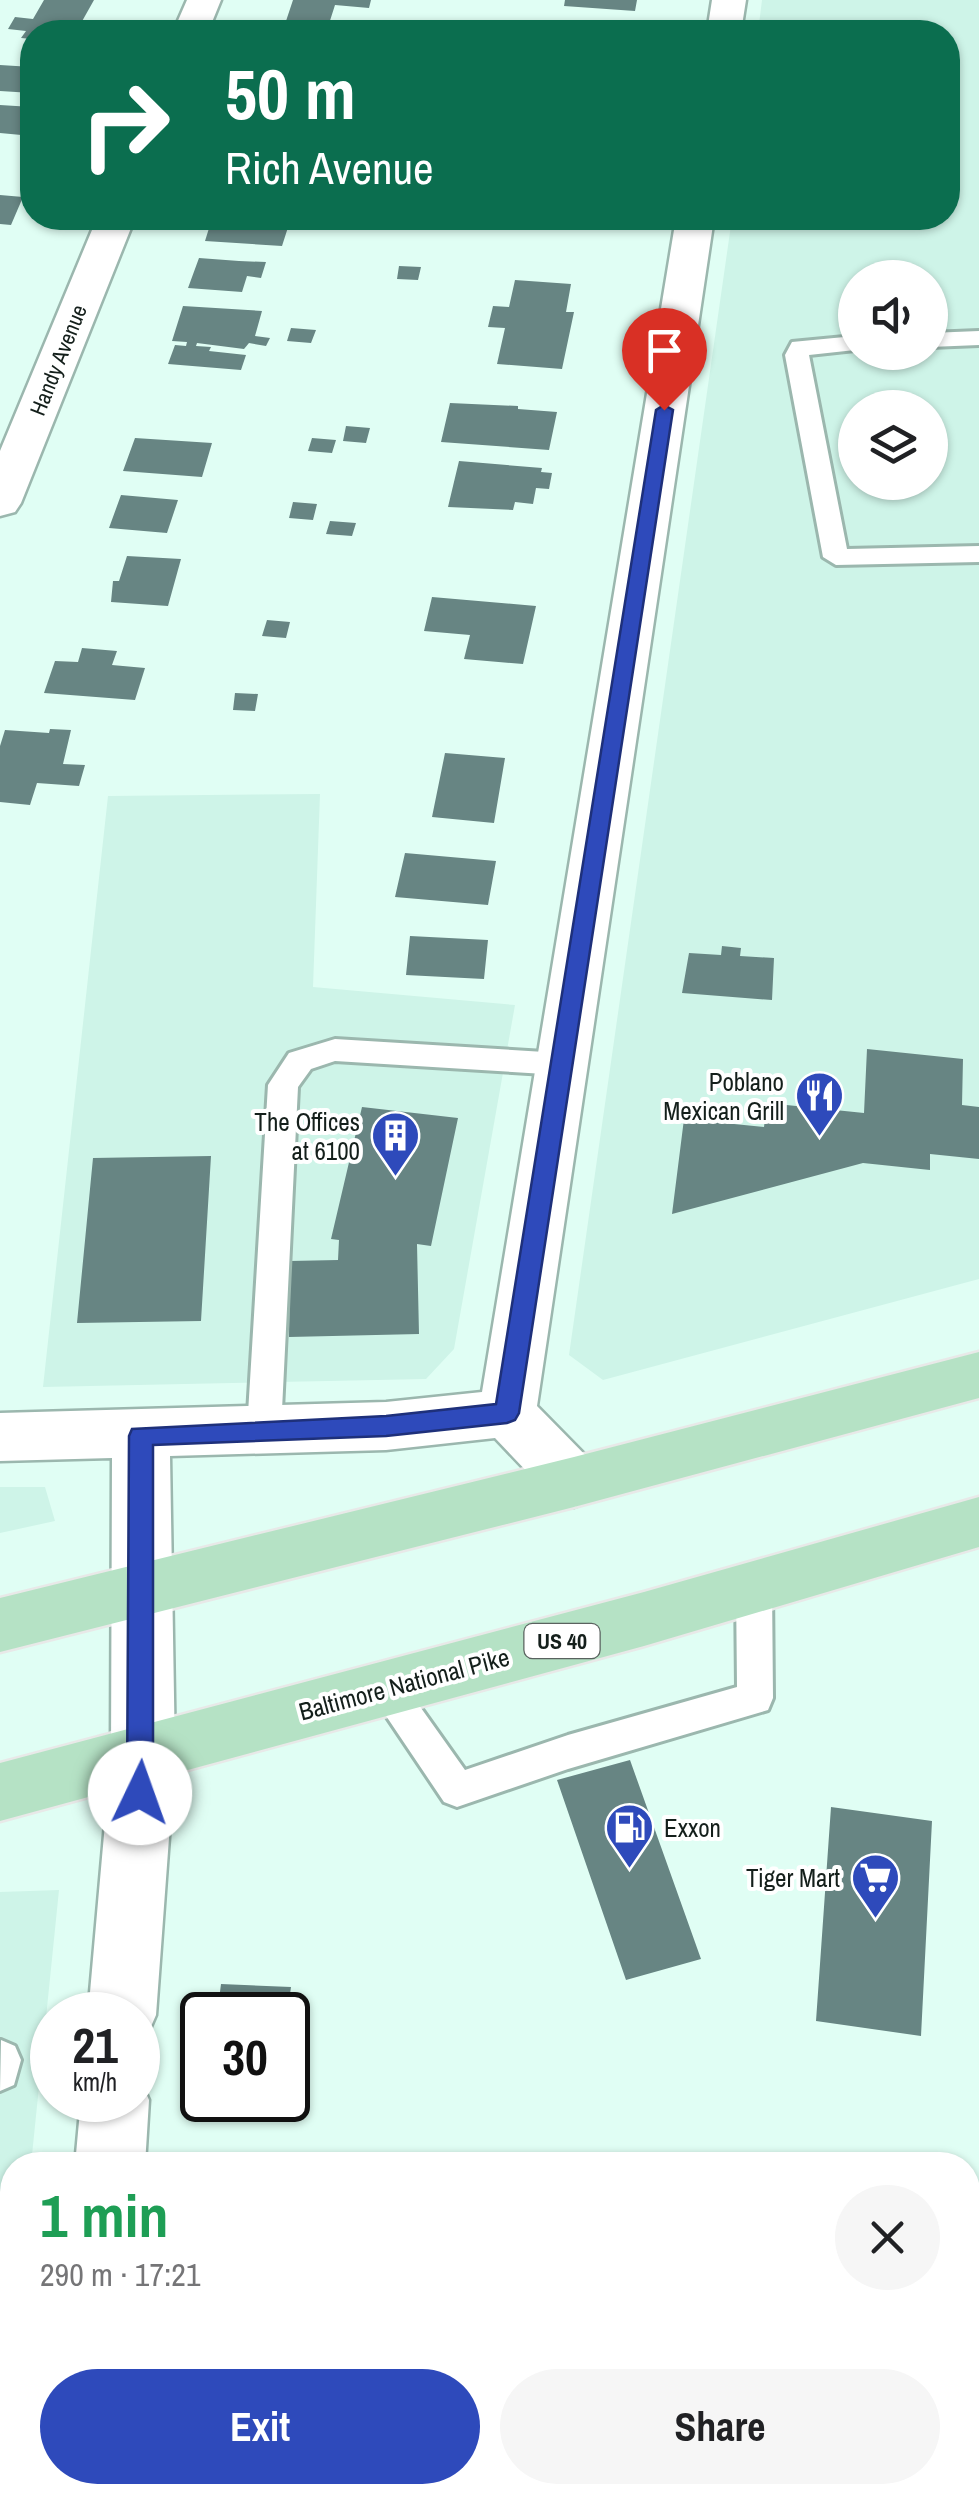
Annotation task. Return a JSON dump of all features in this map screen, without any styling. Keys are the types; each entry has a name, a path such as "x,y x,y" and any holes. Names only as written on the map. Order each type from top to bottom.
{"main road":[{"path":"0,1625 574,1482 979,1374"},
{"name":"Baltimore National Pike","path":"0,1792 386,1689 979,1522"}],"street":[{"name":"Handy Avenue","path":"0,503 111,230"},
{"path":"507,1413 693,230"},
{"path":"0,1437 141,1436 386,1426 507,1413"},
{"path":"507,1413 574,1482"},
{"path":"124,1992 143,1756 141,1436"},
{"path":"111,2152 113,2122"}],"lane":[{"path":"948,339 979,338"},
{"path":"838,344 800,347 797,355 836,557 979,554"},
{"path":"264,1430 283,1085 300,1061 335,1050 561,1064"},
{"path":"386,1689 458,1790 568,1752 755,1698 754,1587"}],"shaded area":[{"path":"762,0 979,0 979,1279 603,1380 569,1355 730,230 960,230 960,20 760,20"},
{"path":"320,794 313,987 515,1005 454,1349 426,1379 43,1387 108,796"},
{"path":"0,1487 45,1487 55,1521 0,1533"},
{"path":"59,1890 49,1992 30,1992 30,2122 35,2122 32,2152 0,2152 0,1892"}],"building":[{"path":"44,0 94,0 83,20 20,20 20,30 8,29 15,17 33,19"},
{"path":"293,0 371,0 369,8 335,5 330,20 286,20"},
{"path":"565,0 637,0 635,11 564,6"},
{"path":"0,65 20,66 20,92 0,91"},
{"path":"0,105 20,106 20,135 0,133"},
{"path":"0,195 20,197 11,225 0,224"},
{"path":"208,230 287,230 282,246 205,241"},
{"path":"199,258 266,262 261,278 247,276 242,292 188,288"},
{"path":"399,266 421,267 418,280 397,279"},
{"path":"515,280 571,284 566,312 574,312 562,369 497,364 505,328 488,327 493,306 509,307"},
{"path":"183,306 262,311 255,336 270,338 266,346 249,343 244,349 197,343 196,346 211,347 209,351 246,355 241,370 168,364 175,345 186,346 187,342 172,341"},
{"path":"291,328 316,330 311,343 287,341"},
{"path":"450,403 557,412 549,450 441,442"},
{"path":"346,426 370,428 366,443 343,441"},
{"path":"135,438 212,443 202,477 123,471"},
{"path":"312,438 336,440 332,453 308,451"},
{"path":"459,461 542,468 541,472 552,473 549,489 536,488 533,504 515,502 513,510 448,507"},
{"path":"121,495 178,500 167,533 109,528"},
{"path":"293,502 317,504 313,520 289,518"},
{"path":"330,521 356,523 352,536 326,534"},
{"path":"127,556 181,559 168,606 111,602 113,581 119,581"},
{"path":"432,597 536,606 523,664 464,659 470,635 424,631"},
{"path":"267,620 290,622 286,638 262,636"},
{"path":"82,648 117,651 112,665 145,668 135,700 44,693 55,661 78,662"},
{"path":"235,693 258,694 255,711 233,710"},
{"path":"50,729 71,730 63,764 85,765 79,786 37,783 30,805 0,802 0,746 5,730 49,733"},
{"path":"445,753 505,758 494,823 432,817"},
{"path":"405,853 496,861 488,905 395,897"},
{"path":"410,936 488,940 484,979 406,975"},
{"path":"722,946 741,948 740,956 774,958 772,1000 682,993 689,953 721,955"},
{"path":"867,1049 963,1059 962,1105 979,1107 979,1159 930,1154 930,1170 863,1163 672,1214 684,1119 764,1127 767,1103 864,1113"},
{"name":"The Offices at 6100","path":"362,1107 458,1118 431,1246 417,1244 419,1334 289,1337 290,1261 338,1260 339,1240 331,1239"},
{"path":"211,1156 201,1321 77,1323 93,1158"},
{"name":"Exxon","path":"630,1760 701,1959 626,1980 557,1780"},
{"name":"Tiger Mart","path":"831,1807 932,1821 921,2036 816,2021"},
{"path":"221,1984 291,1987 290,1992 220,1992"}],"place":[{"name":"Poblano Mexican Grill","path":"819,1138"},
{"name":"The Offices at 6100","path":"395,1178"},
{"name":"Exxon","path":"629,1870"},
{"name":"Tiger Mart","path":"875,1920"}],"route":[{"path":"140,1793 141,1436 386,1426 507,1413 664,410"}]}
